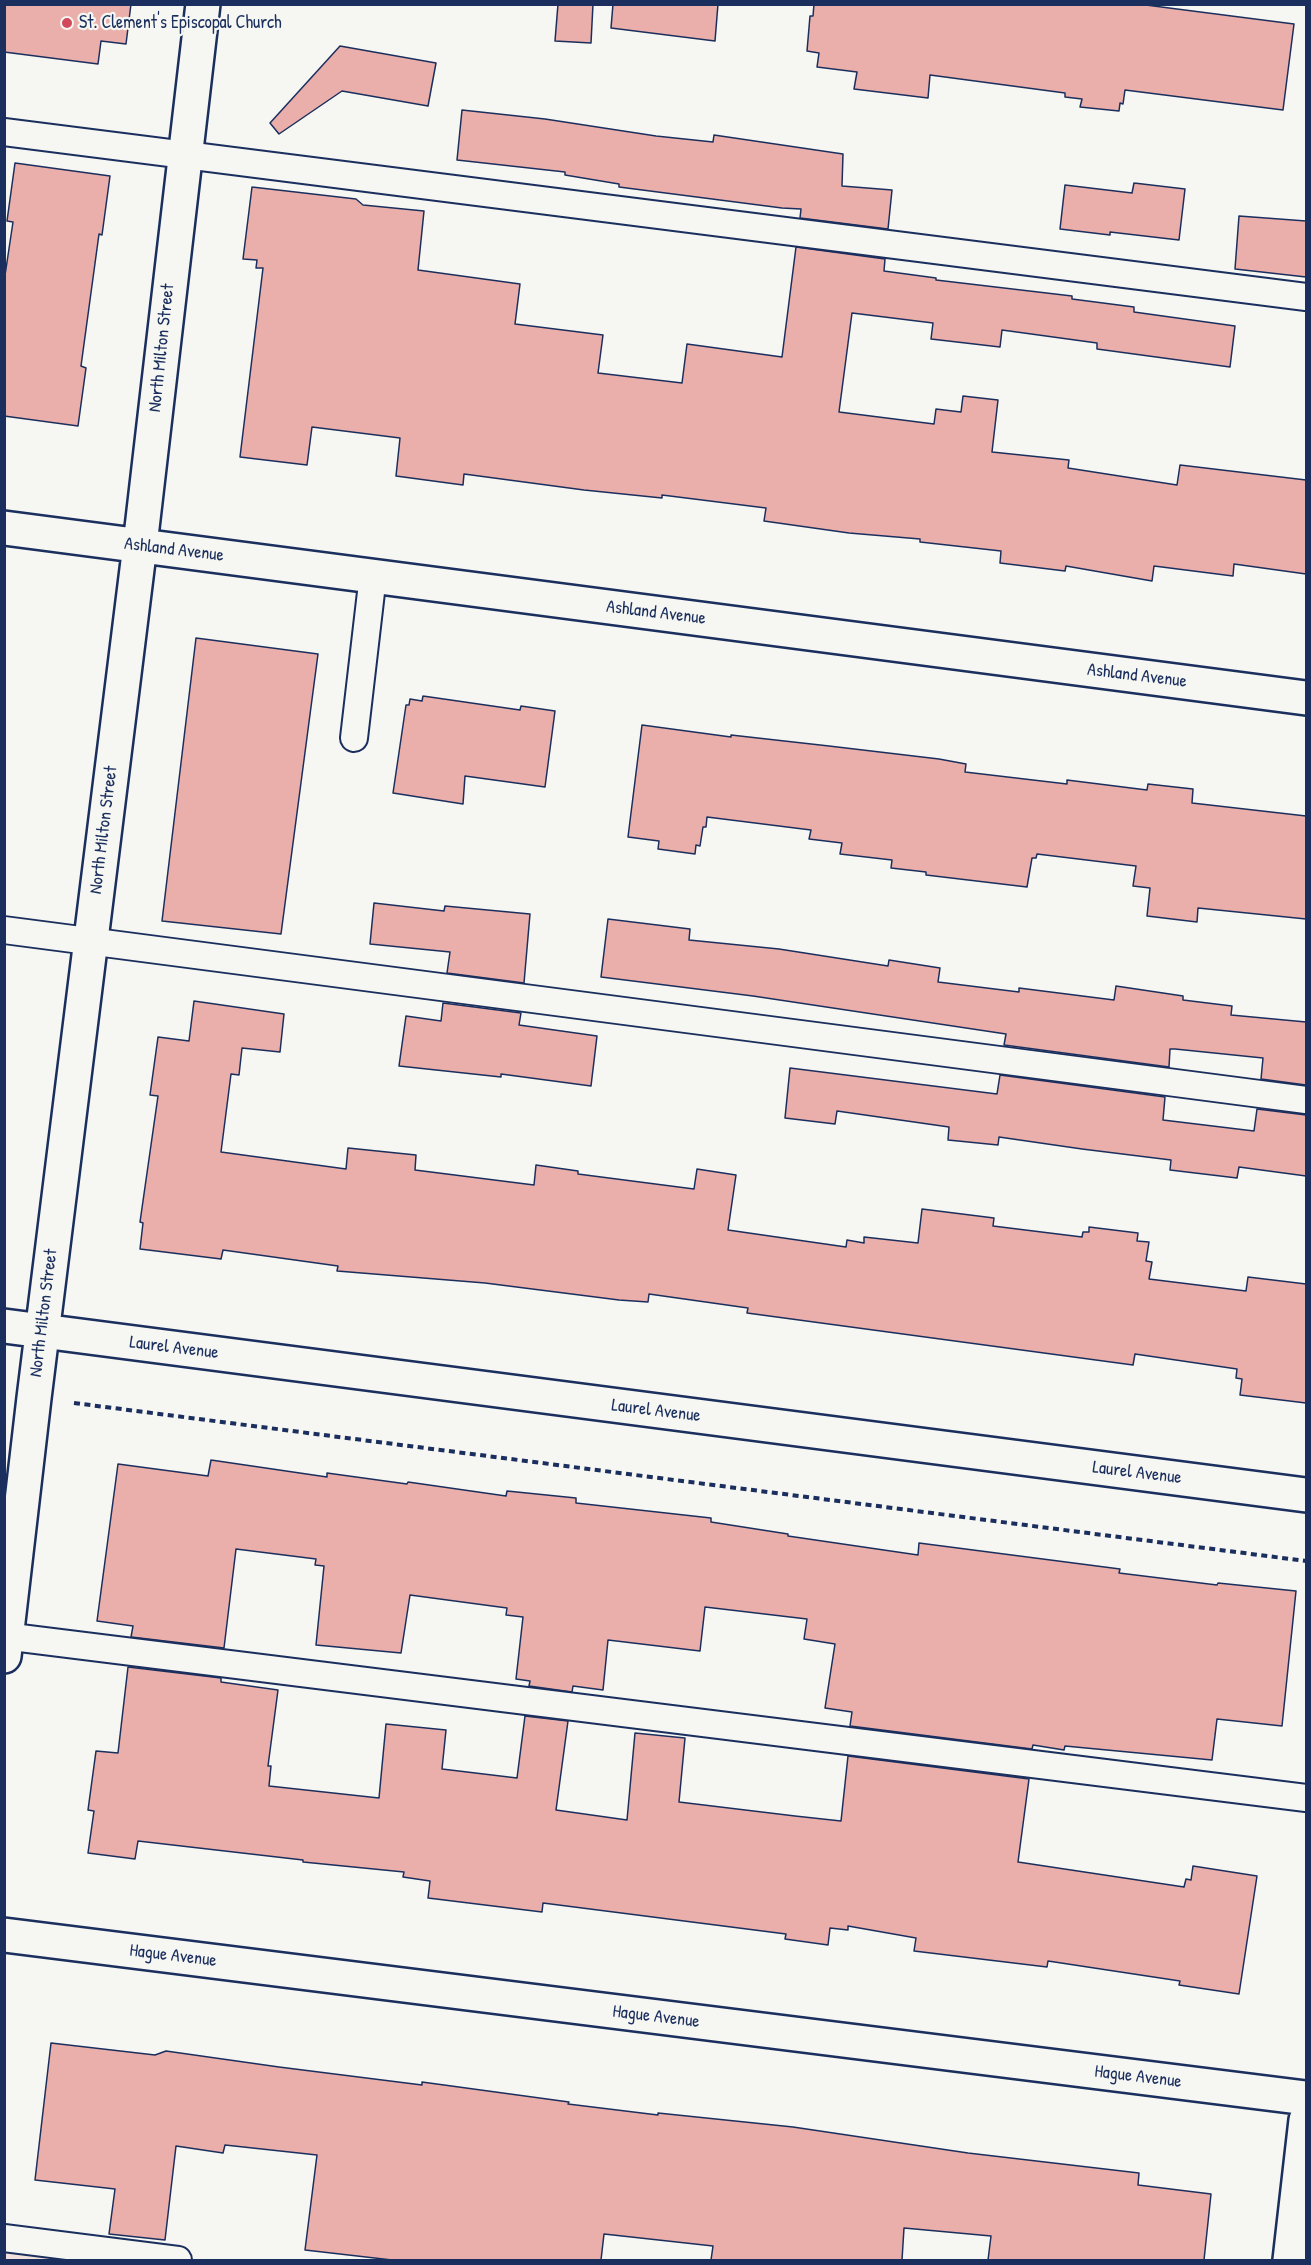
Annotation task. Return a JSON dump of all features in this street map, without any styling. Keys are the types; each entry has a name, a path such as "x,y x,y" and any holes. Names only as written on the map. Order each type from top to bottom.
{"street":[{"name":"North Milton Street","path":"5,1643 140,545 203,4"},
{"name":"Ashland Avenue","path":"4,528 1306,698"},
{"name":"Laurel Avenue","path":"4,1326 1306,1495"},
{"name":"Hague Avenue","path":"4,1935 1306,2098"},
{"path":"1290,2260 1306,2120"}],"lane":[{"path":"4,132 1306,297"},
{"path":"354,738 373,575"},
{"path":"4,930 1306,1100"},
{"path":"5,1643 1306,1798"},
{"path":"4,2238 178,2260"}],"path":[{"path":"34,1398 1306,1562"}],"shaded area":[{"path":"5,2249 94,2260 5,2260"}],"building":[{"name":"St. Clement's Episcopal Church","path":"4,4 131,4 126,44 101,41 98,64 4,52"},
{"path":"558,4 593,4 591,43 555,41"},
{"path":"613,4 718,4 715,41 611,28"},
{"path":"814,4 1138,4 1294,24 1283,110 1125,90 1123,104 1120,103 1119,111 1080,107 1082,99 1065,97 1065,93 930,75 928,98 854,89 857,72 817,67 819,53 807,51 810,16 813,16"},
{"path":"340,46 436,63 428,106 342,91 279,134 270,123"},
{"path":"462,110 713,142 714,135 843,154 842,186 892,190 888,229 800,218 801,209 619,187 619,184 565,175 565,172 457,160"},
{"path":"15,163 110,176 102,235 99,234 81,366 86,368 78,426 4,416 4,282 13,222 7,221"},
{"path":"1134,183 1185,189 1179,240 1060,229 1065,185 1132,193"},
{"path":"252,187 356,199 363,205 424,211 418,270 520,284 515,324 603,335 598,373 682,383 687,344 782,357 796,247 885,259 884,271 936,278 936,280 1072,296 1072,299 1134,307 1134,312 1235,326 1230,367 1097,349 1097,343 1002,330 1000,347 931,339 933,323 852,313 839,412 934,424 936,409 961,412 963,396 998,400 992,452 1069,460 1068,468 1177,485 1180,465 1306,480 1306,574 1234,564 1233,576 1154,566 1152,581 1066,566 1065,571 1000,563 1001,551 764,521 766,508 662,495 662,498 584,490 464,474 463,485 396,476 400,438 312,427 307,465 240,457 263,268 256,268 257,260 243,259"},
{"path":"1239,216 1306,221 1306,277 1235,269"},
{"path":"196,638 318,654 281,934 162,921"},
{"path":"423,696 520,710 521,706 555,711 545,787 465,776 463,804 393,793 406,705 409,705 410,699 422,701"},
{"path":"642,725 939,759 966,764 965,772 1067,784 1067,780 1147,790 1148,784 1193,789 1192,803 1306,816 1306,919 1198,908 1197,922 1147,916 1150,888 1133,886 1136,866 1037,854 1036,858 1032,858 1027,887 926,875 926,872 891,868 892,860 840,854 842,843 809,839 811,830 707,817 700,846 696,845 695,854 658,849 659,841 628,837"},
{"path":"374,903 444,911 445,906 530,914 524,983 447,973 450,952 370,944"},
{"path":"608,919 690,929 689,940 779,949 888,966 889,960 940,968 938,982 1019,992 1019,988 1114,1000 1116,986 1183,996 1183,1000 1232,1006 1231,1015 1306,1022 1306,1085 1261,1079 1263,1058 1170,1049 1169,1067 1004,1045 1006,1034 753,996 601,977"},
{"path":"194,1001 284,1014 280,1052 242,1048 239,1075 231,1074 221,1152 346,1169 348,1148 416,1155 415,1170 534,1185 536,1165 578,1171 578,1174 694,1189 697,1169 736,1175 728,1230 846,1247 847,1240 864,1243 864,1237 918,1243 922,1209 994,1218 993,1226 1082,1237 1083,1232 1089,1232 1089,1227 1138,1233 1137,1241 1149,1242 1146,1261 1152,1262 1149,1279 1246,1291 1248,1277 1306,1284 1306,1403 1240,1395 1242,1379 1236,1378 1237,1369 1135,1354 1133,1365 747,1313 748,1308 649,1294 648,1302 619,1300 485,1283 337,1271 338,1266 223,1250 221,1259 140,1249 143,1223 140,1222 158,1096 150,1095 158,1037 189,1041"},
{"path":"443,1003 521,1013 519,1025 597,1036 591,1086 501,1074 501,1077 399,1066 406,1016 441,1021"},
{"path":"790,1068 997,1094 1000,1075 1165,1097 1163,1120 1254,1131 1257,1109 1306,1115 1306,1176 1239,1167 1237,1178 1170,1170 1171,1160 999,1137 998,1145 948,1140 949,1127 837,1111 835,1124 785,1118"},
{"path":"211,1460 327,1477 327,1473 506,1496 507,1491 576,1498 576,1503 711,1518 711,1522 788,1534 788,1536 918,1555 919,1543 1120,1569 1119,1573 1217,1585 1218,1583 1296,1591 1282,1726 1217,1719 1212,1760 1065,1746 1064,1750 1033,1745 1032,1749 850,1726 852,1712 825,1708 835,1644 804,1639 807,1619 705,1607 700,1651 608,1640 603,1690 573,1686 572,1692 529,1686 530,1681 516,1679 523,1617 506,1615 507,1608 410,1595 401,1653 316,1645 324,1566 315,1565 316,1559 236,1549 224,1648 131,1637 133,1626 97,1621 118,1464 208,1476"},
{"path":"128,1667 221,1678 221,1682 278,1690 268,1766 271,1766 269,1786 379,1798 386,1724 446,1730 442,1769 517,1778 525,1716 568,1721 556,1810 627,1820 635,1733 685,1738 679,1802 795,1816 841,1821 848,1756 1029,1779 1018,1862 1184,1887 1186,1879 1191,1880 1193,1866 1257,1876 1239,1994 1179,1985 1180,1981 1048,1961 1047,1967 914,1951 916,1938 848,1926 848,1930 830,1928 828,1945 785,1939 786,1934 543,1903 542,1912 428,1898 430,1881 403,1877 404,1872 138,1841 135,1859 88,1853 94,1811 88,1810 96,1751 118,1753"},
{"path":"51,2043 155,2055 166,2051 422,2085 422,2082 658,2115 658,2113 793,2127 968,2153 1139,2173 1138,2185 1211,2194 1204,2260 988,2260 991,2236 904,2228 902,2260 711,2260 713,2246 604,2234 601,2260 392,2260 305,2250 317,2155 225,2145 223,2153 176,2146 165,2240 109,2234 115,2189 35,2180"}],"place":[{"name":"St. Clement's Episcopal Church","path":"67,23"}]}
